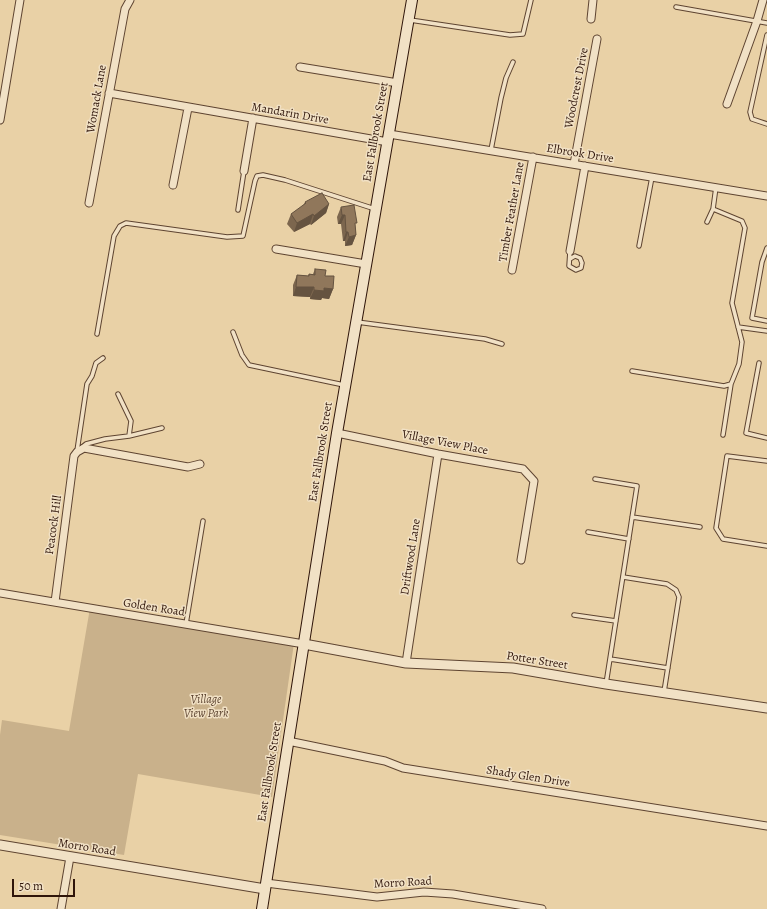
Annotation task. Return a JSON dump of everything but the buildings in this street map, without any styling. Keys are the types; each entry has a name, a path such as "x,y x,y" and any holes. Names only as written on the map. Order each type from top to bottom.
{"main road":[{"name":"East Fallbrook Street","path":"262,909 337,433 412,0"}],"street":[{"path":"0,120 20,0"},
{"name":"Womack Lane","path":"89,203 125,9 130,0"},
{"path":"591,19 593,0"},
{"path":"727,104 758,21 763,0"},
{"name":"Woodcrest Drive","path":"574,164 597,39"},
{"path":"300,67 398,83"},
{"name":"Mandarin Drive","path":"109,93 188,108 389,138"},
{"path":"173,185 188,108"},
{"path":"244,171 253,118"},
{"name":"Elbrook Drive","path":"389,138 491,150 767,196"},
{"name":"Timber Feather Lane","path":"512,270 533,157"},
{"path":"570,255 585,166"},
{"path":"276,249 366,264"},
{"name":"Village View Place","path":"337,433 438,454 523,469 532,477 534,481 521,560"},
{"path":"78,451 84,448 95,449 188,466 200,464"},
{"name":"Peacock Hill","path":"55,602 74,456 78,451"},
{"name":"Driftwood Lane","path":"406,663 438,454"},
{"name":"Golden Road","path":"0,593 304,644"},
{"name":"Potter Street","path":"304,644 406,663 513,668 606,684 767,708"},
{"name":"Shady Glen Drive","path":"288,741 385,761 403,768 767,826"},
{"name":"Morro Road","path":"0,845 265,886 377,897 424,892 453,894 542,909"},
{"path":"61,909 70,857"}],"lane":[{"path":"409,20 510,35 523,34 531,0"},
{"path":"676,8 767,23"},
{"path":"767,35 750,112 752,119 767,124"},
{"path":"491,150 506,78 513,62"},
{"path":"238,210 244,171"},
{"path":"97,334 114,236 120,226 126,223 228,237 243,236 254,181 257,176 263,175 285,180 376,210"},
{"path":"639,246 652,177"},
{"path":"707,222 713,209 716,187"},
{"path":"713,209 742,220 745,228 732,303 742,342 739,364 731,384 723,435"},
{"path":"767,248 762,262 752,318 767,321"},
{"path":"356,322 485,339 502,344"},
{"path":"738,327 767,331"},
{"path":"233,332 242,355 249,365 345,385"},
{"path":"78,451 87,384 92,376 96,362 102,358"},
{"path":"759,363 746,433 767,438"},
{"path":"632,371 724,386 731,384"},
{"path":"118,394 130,422 129,436"},
{"path":"78,451 86,444 162,428"},
{"path":"767,461 727,456 716,528 723,539 767,546"},
{"path":"595,479 637,486 606,684"},
{"path":"632,517 700,527"},
{"path":"186,624 203,521"},
{"path":"588,532 629,539"},
{"path":"623,577 667,584 676,590 679,597 664,693"},
{"path":"574,615 616,621"},
{"path":"610,659 668,668"}],"green space":[{"name":"Village View Park","path":"90,608 294,643 272,797 138,774 124,855 0,835 0,735 2,720 69,731"}]}
